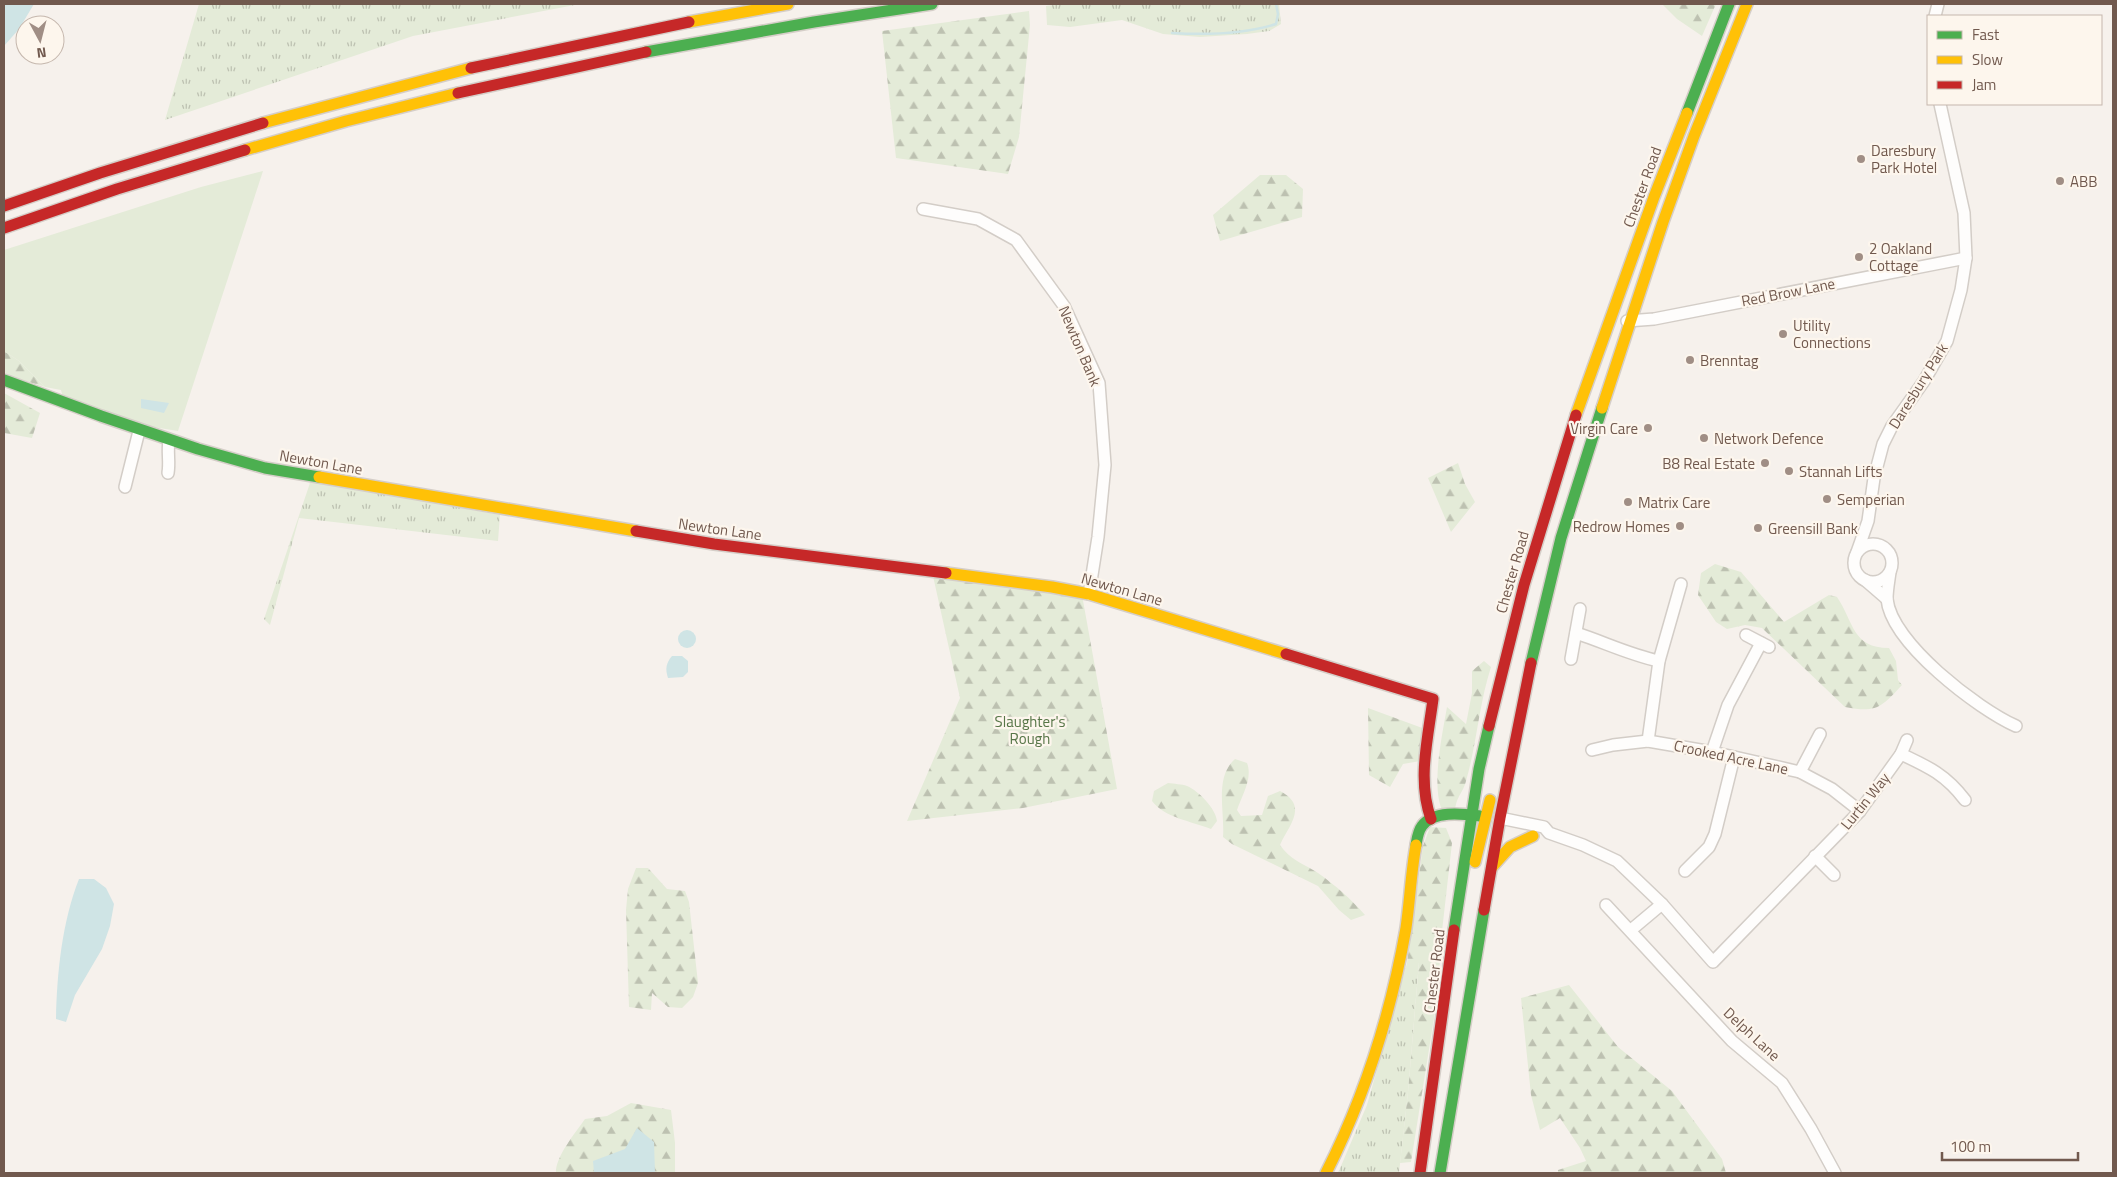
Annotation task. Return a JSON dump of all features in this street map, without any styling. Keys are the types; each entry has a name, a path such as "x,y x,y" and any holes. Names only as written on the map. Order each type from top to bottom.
{"main road":[{"path":"4,206 180,147 451,72 585,42 788,4"},
{"path":"4,228 198,164 362,117 458,93 659,48 790,25 932,4"},
{"name":"Chester Road","path":"1420,1173 1470,820 1490,717 1524,585 1553,488 1611,316 1654,197 1729,4"},
{"name":"Chester Road","path":"1440,1173 1497,831 1529,670 1561,538 1630,321 1694,136 1747,4"},
{"name":"Newton Lane","path":"4,380 140,431 265,468 519,510 679,539 1043,586 1089,594 1433,699 1424,787 1425,804 1435,818"},
{"path":"1448,980 1460,962 1477,853 1520,681 1529,670"},
{"path":"1326,1173 1360,1100 1380,1034 1406,929 1419,833 1424,824 1435,818 1446,821 1470,820 1485,822 1500,818"},
{"path":"1485,822 1497,831"},
{"path":"1491,869 1506,849 1516,842 1533,836"}],"street":[{"name":"Daresbury Park","path":"1887,599 1860,576 1855,567 1857,552 1868,521 1872,485 1883,444 1892,426 1924,381 1947,341 1961,290 1966,258 1964,213 1940,105"},
{"name":"Newton Bank","path":"923,209 978,219 1016,240 1064,306 1099,383 1105,465 1098,537 1089,594"},
{"name":"Red Brow Lane","path":"1611,316 1630,321 1654,319 1966,258"},
{"path":"125,488 140,431"},
{"path":"168,472 169,464 161,456 169,440"},
{"name":"Daresbury Park","path":"1868,521 1882,546 1891,555 1892,566 1887,599 1896,622 1918,653 1979,706 2016,726"},
{"path":"1857,552 1866,545 1882,546"},
{"path":"1865,580 1876,581 1890,572"},
{"path":"1648,741 1659,661 1681,584"},
{"path":"1571,659 1580,609"},
{"path":"1576,634 1613,645 1635,656 1659,661"},
{"path":"1712,752 1728,705 1765,645 1746,634"},
{"path":"1800,772 1820,734"},
{"name":"Lurtin Way","path":"1662,904 1713,962 1860,812 1901,754 1907,740"},
{"name":"Crooked Acre Lane","path":"1592,750 1648,741 1712,752 1800,772 1832,789 1860,812"},
{"path":"1901,754 1928,766 1944,776 1965,800"},
{"path":"1685,871 1709,847 1715,834 1734,757"},
{"path":"1500,818 1544,827 1549,833 1583,845 1617,861 1662,904 1631,930"},
{"path":"1497,831 1533,836 1542,836 1549,833"},
{"path":"1815,856 1834,875"},
{"name":"Delph Lane","path":"1606,905 1732,1041 1782,1083 1811,1128 1834,1173"}],"green space":[{"path":"199,4 580,4 413,36 165,120"},
{"path":"1061,4 1279,4 1281,24 1269,31 1200,37 1163,34 1122,20 1070,27 1047,25 1046,6"},
{"path":"1662,4 1716,4 1702,36 1677,19"},
{"path":"1029,11 1030,25 1019,137 1008,174 896,158 882,31"},
{"path":"263,171 178,431 147,426 63,397 61,390 45,387 19,361 4,351 4,250 201,187"},
{"path":"1260,175 1286,175 1303,189 1302,217 1220,241 1213,215"},
{"path":"4,351 19,361 45,387 13,377 4,372"},
{"path":"4,393 40,413 32,438 4,433"},
{"path":"1458,463 1465,484 1475,502 1451,532 1428,478"},
{"path":"311,480 500,515 498,541 299,518 270,625 264,619"},
{"path":"1715,564 1741,572 1784,622 1829,595 1837,597 1861,638 1868,644 1889,648 1896,661 1898,680 1902,685 1889,699 1877,707 1855,709 1845,707 1762,628 1745,625 1727,629 1716,622 1698,595 1701,573"},
{"name":"Slaughter's Rough","path":"933,576 1082,595 1117,789 1023,808 907,821 960,698"},
{"path":"1484,661 1491,667 1466,781 1455,810 1441,808 1437,785 1447,707 1466,724 1472,693 1472,671"},
{"path":"1368,708 1425,729 1420,761 1403,764 1390,787 1369,775"},
{"path":"1235,759 1247,763 1249,775 1237,810 1241,816 1262,815 1268,796 1280,791 1289,797 1294,803 1294,816 1280,845 1292,858 1337,887 1365,915 1351,920 1339,910 1318,886 1232,844 1223,837 1223,785 1229,766"},
{"path":"1168,783 1187,786 1206,801 1214,811 1217,821 1211,829 1171,815 1157,807 1152,801 1154,791"},
{"path":"1430,827 1446,828 1452,843 1441,940 1438,993 1411,1162 1400,1163 1419,963 1407,963 1423,846"},
{"path":"636,868 648,868 667,889 685,891 689,902 698,983 693,997 682,1008 668,1007 652,993 651,1010 629,1007 626,910 628,889"},
{"path":"1419,962 1399,1173 1338,1173 1367,1105 1407,963"},
{"path":"1569,985 1618,1047 1672,1091 1722,1159 1726,1173 1558,1173 1558,1170 1586,1161 1580,1148 1560,1118 1540,1130 1531,1095 1521,998"},
{"path":"631,1103 671,1110 675,1143 675,1173 556,1173 562,1152 585,1119 607,1116"}],"shaded area":[{"path":"4,4 34,4 27,15 15,15 15,34 4,46"},
{"path":"141,399 169,403 164,413 141,408"},
{"path":"683,630 691,630 696,635 694,646 683,648 678,643 678,635"},
{"path":"672,656 682,656 688,661 688,672 683,677 668,678 667,666"},
{"path":"79,879 94,879 106,888 114,904 110,926 102,949 75,995 66,1022 56,1019 59,966 68,913"},
{"path":"637,1128 654,1142 655,1173 594,1173 593,1161 625,1149"}],"waterway":[{"path":"1172,33 1225,33 1251,30 1276,24 1278,14 1276,4"}],"traffic: fast":[{"path":"646,52 814,22 932,4"},
{"path":"1687,113 1729,4"},
{"path":"4,380 198,449 265,468 319,477"},
{"path":"1531,663 1561,538 1602,408"},
{"path":"1454,930 1479,769 1489,726"},
{"path":"1416,845 1421,828 1434,817 1449,814 1480,816"},
{"path":"1440,1173 1484,910"}],"traffic: slow":[{"path":"689,22 788,4"},
{"path":"1602,408 1663,222 1694,136 1747,4"},
{"path":"263,123 471,68"},
{"path":"245,150 346,121 458,93"},
{"path":"1576,415 1654,197 1687,113"},
{"path":"319,477 636,531"},
{"path":"946,573 1052,587 1089,594 1286,654"},
{"path":"1475,862 1490,800"},
{"path":"1492,867 1510,847 1533,836"},
{"path":"1326,1173 1353,1114 1375,1054 1393,991 1406,928 1416,845"}],"traffic: jam":[{"path":"471,68 689,22"},
{"path":"458,93 646,52"},
{"path":"4,206 100,173 263,123"},
{"path":"4,228 117,189 245,150"},
{"path":"1489,726 1524,585 1576,415"},
{"path":"636,531 714,544 946,573"},
{"path":"1286,654 1433,699 1426,744 1424,775 1427,805 1431,819"},
{"path":"1484,910 1531,663"},
{"path":"1420,1173 1454,930"}],"place":[{"name":"Daresbury Park Hotel","path":"1861,159"},
{"name":"ABB","path":"2060,181"},
{"name":"2 Oakland Cottage","path":"1859,257"},
{"name":"Utility Connections","path":"1783,334"},
{"name":"Brenntag","path":"1690,360"},
{"name":"Virgin Care","path":"1648,428"},
{"name":"Network Defence","path":"1704,438"},
{"name":"B8 Real Estate","path":"1765,463"},
{"name":"Stannah Lifts","path":"1789,471"},
{"name":"Semperian","path":"1827,499"},
{"name":"Matrix Care","path":"1628,502"},
{"name":"Redrow Homes","path":"1680,526"},
{"name":"Greensill Bank","path":"1758,528"}]}
